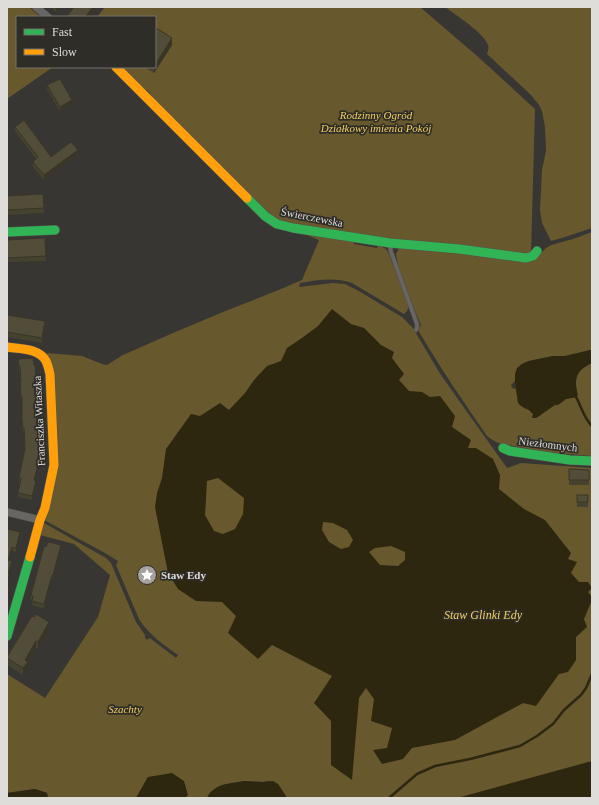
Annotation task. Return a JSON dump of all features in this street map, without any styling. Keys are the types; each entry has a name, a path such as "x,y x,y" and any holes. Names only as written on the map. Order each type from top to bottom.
{"street":[{"path":"36,7 47,16"},
{"name":"Świerczewska","path":"117,68 260,211 273,222 281,226 390,243 459,249 526,258 533,257 537,251"},
{"path":"7,232 55,230"},
{"name":"Franciszka Witaszka","path":"7,347 29,350 40,354 46,361 50,374 54,465 45,508 40,520 7,636"},
{"name":"Niezłomnych","path":"503,448 510,452 570,460 592,461"},
{"path":"7,512 40,520"}],"lane":[{"path":"390,243 391,252 417,324 416,330"}],"green space":[{"path":"7,7 29,7 40,16 16,16 16,68 52,68 7,99"},
{"name":"Rodzinny Ogród Działkowy imienia Pokój","path":"105,7 420,7 476,55 535,109 531,254 389,239 277,222 152,97 147,90 144,89 123,68 156,68 156,16 98,16"},
{"path":"445,7 592,7 592,228 551,241 542,223 540,210 542,170 546,151 545,127 542,111 531,95 487,54 488,45 481,35 469,24"},
{"name":"Szachty","path":"300,232 354,240 354,244 377,248 378,245 386,249 409,306 404,314 352,283 345,281 313,281 300,283 299,287 333,283 345,284 402,317 413,328 439,372 507,468 521,463 592,468 592,798 287,798 278,784 268,781 244,781 222,785 207,798 185,798 187,795 148,777 136,798 48,798 47,793 35,789 7,793 7,674 45,698 98,617 110,575 74,544 40,535 44,523 106,558 111,563 136,622 145,635 145,638 147,640 149,638 151,639 176,658 178,655 152,634 139,619 116,565 118,561 44,520 51,491 47,353 82,356 107,365 123,355 173,333 302,280 319,240"},
{"path":"592,232 592,350 565,356 553,356 522,364 515,374 515,381 511,385 512,388 516,389 518,402 538,417 555,404 566,399 577,397 577,377 582,369 592,363 592,456 546,452 498,443 487,436 418,330 421,325 398,265 396,254 399,248 536,258 551,245"}],"water":[{"name":"Staw Glinki Edy","path":"332,309 351,324 364,328 381,345 394,352 392,358 404,374 399,380 409,391 422,392 430,397 440,396 455,416 452,427 471,440 468,448 476,448 493,459 500,475 499,489 524,509 545,520 571,553 568,559 577,562 571,573 579,582 588,582 592,588 588,592 592,597 592,600 584,619 587,627 576,637 576,660 568,672 559,674 536,706 523,703 455,740 412,748 403,759 382,764 373,750 387,748 392,728 371,721 374,699 366,688 359,698 352,780 331,765 331,721 314,703 332,676 272,645 258,659 228,633 236,616 222,602 196,601 178,589 168,573 155,507 157,493 162,478 166,449 191,414 200,416 220,403 229,410 267,366 281,361 287,348 318,326","holes":["218,478 244,498 243,514 235,529 223,534 214,531 205,515 207,481","323,522 333,523 347,530 353,540 349,547 341,549 329,542 322,530","391,546 405,552 405,560 398,566 380,565 369,552 375,548"]},
{"path":"592,350 592,363 582,369 577,376 576,384 578,395 576,397 566,399 536,418 533,418 533,414 529,410 518,403 515,374 517,368 522,364 553,356 565,356"},
{"path":"592,761 592,798 457,798"},
{"path":"172,773 184,781 188,795 185,798 136,798 148,777"},
{"path":"244,781 273,781 278,784 287,798 207,798 214,789 218,787"},
{"path":"35,789 47,793 48,798 7,798 7,793"}],"building":[{"path":"74,7 93,7 86,16 67,16"},
{"path":"156,28 172,38 156,63"},
{"path":"60,79 72,100 60,107 47,85"},
{"path":"24,120 51,157 71,142 78,150 44,175 33,162 38,157 15,127"},
{"path":"43,194 44,208 7,210 7,196"},
{"path":"45,238 46,256 7,258 7,240"},
{"path":"7,315 45,321 42,338 7,332"},
{"path":"33,358 35,365 36,381 34,381 35,397 37,397 38,411 36,412 37,427 39,427 40,448 34,480 36,481 32,496 18,493 21,478 19,477 25,449 22,420 20,366 18,359"},
{"path":"569,469 589,470 589,480 569,480"},
{"path":"577,495 588,495 588,502 577,502"},
{"path":"7,529 20,532 16,548 12,547 8,560 12,561 8,571 7,582"},
{"path":"48,542 61,545 44,604 32,601 33,596 31,595 44,546 46,547"},
{"path":"36,614 49,622 38,642 36,641 25,660 28,662 23,668 7,657 32,616 34,617"}],"waterway":[{"path":"575,395 584,415 592,426"},
{"path":"389,798 417,774 435,766 470,759 520,746 537,736 553,724 564,710 581,695 592,674"}],"traffic: fast":[{"path":"247,198 265,216 277,224 293,228 390,243 459,249 526,258 533,256 537,251"},
{"path":"7,232 55,230"},
{"path":"503,448 510,451 570,460 592,461"},
{"path":"7,636 30,557"}],"traffic: slow":[{"path":"117,68 247,198"},
{"path":"7,347 34,351 39,354 46,361 50,374 54,465 45,508 40,520 30,557"}],"place":[{"name":"Staw Edy","path":"147,575"}]}
